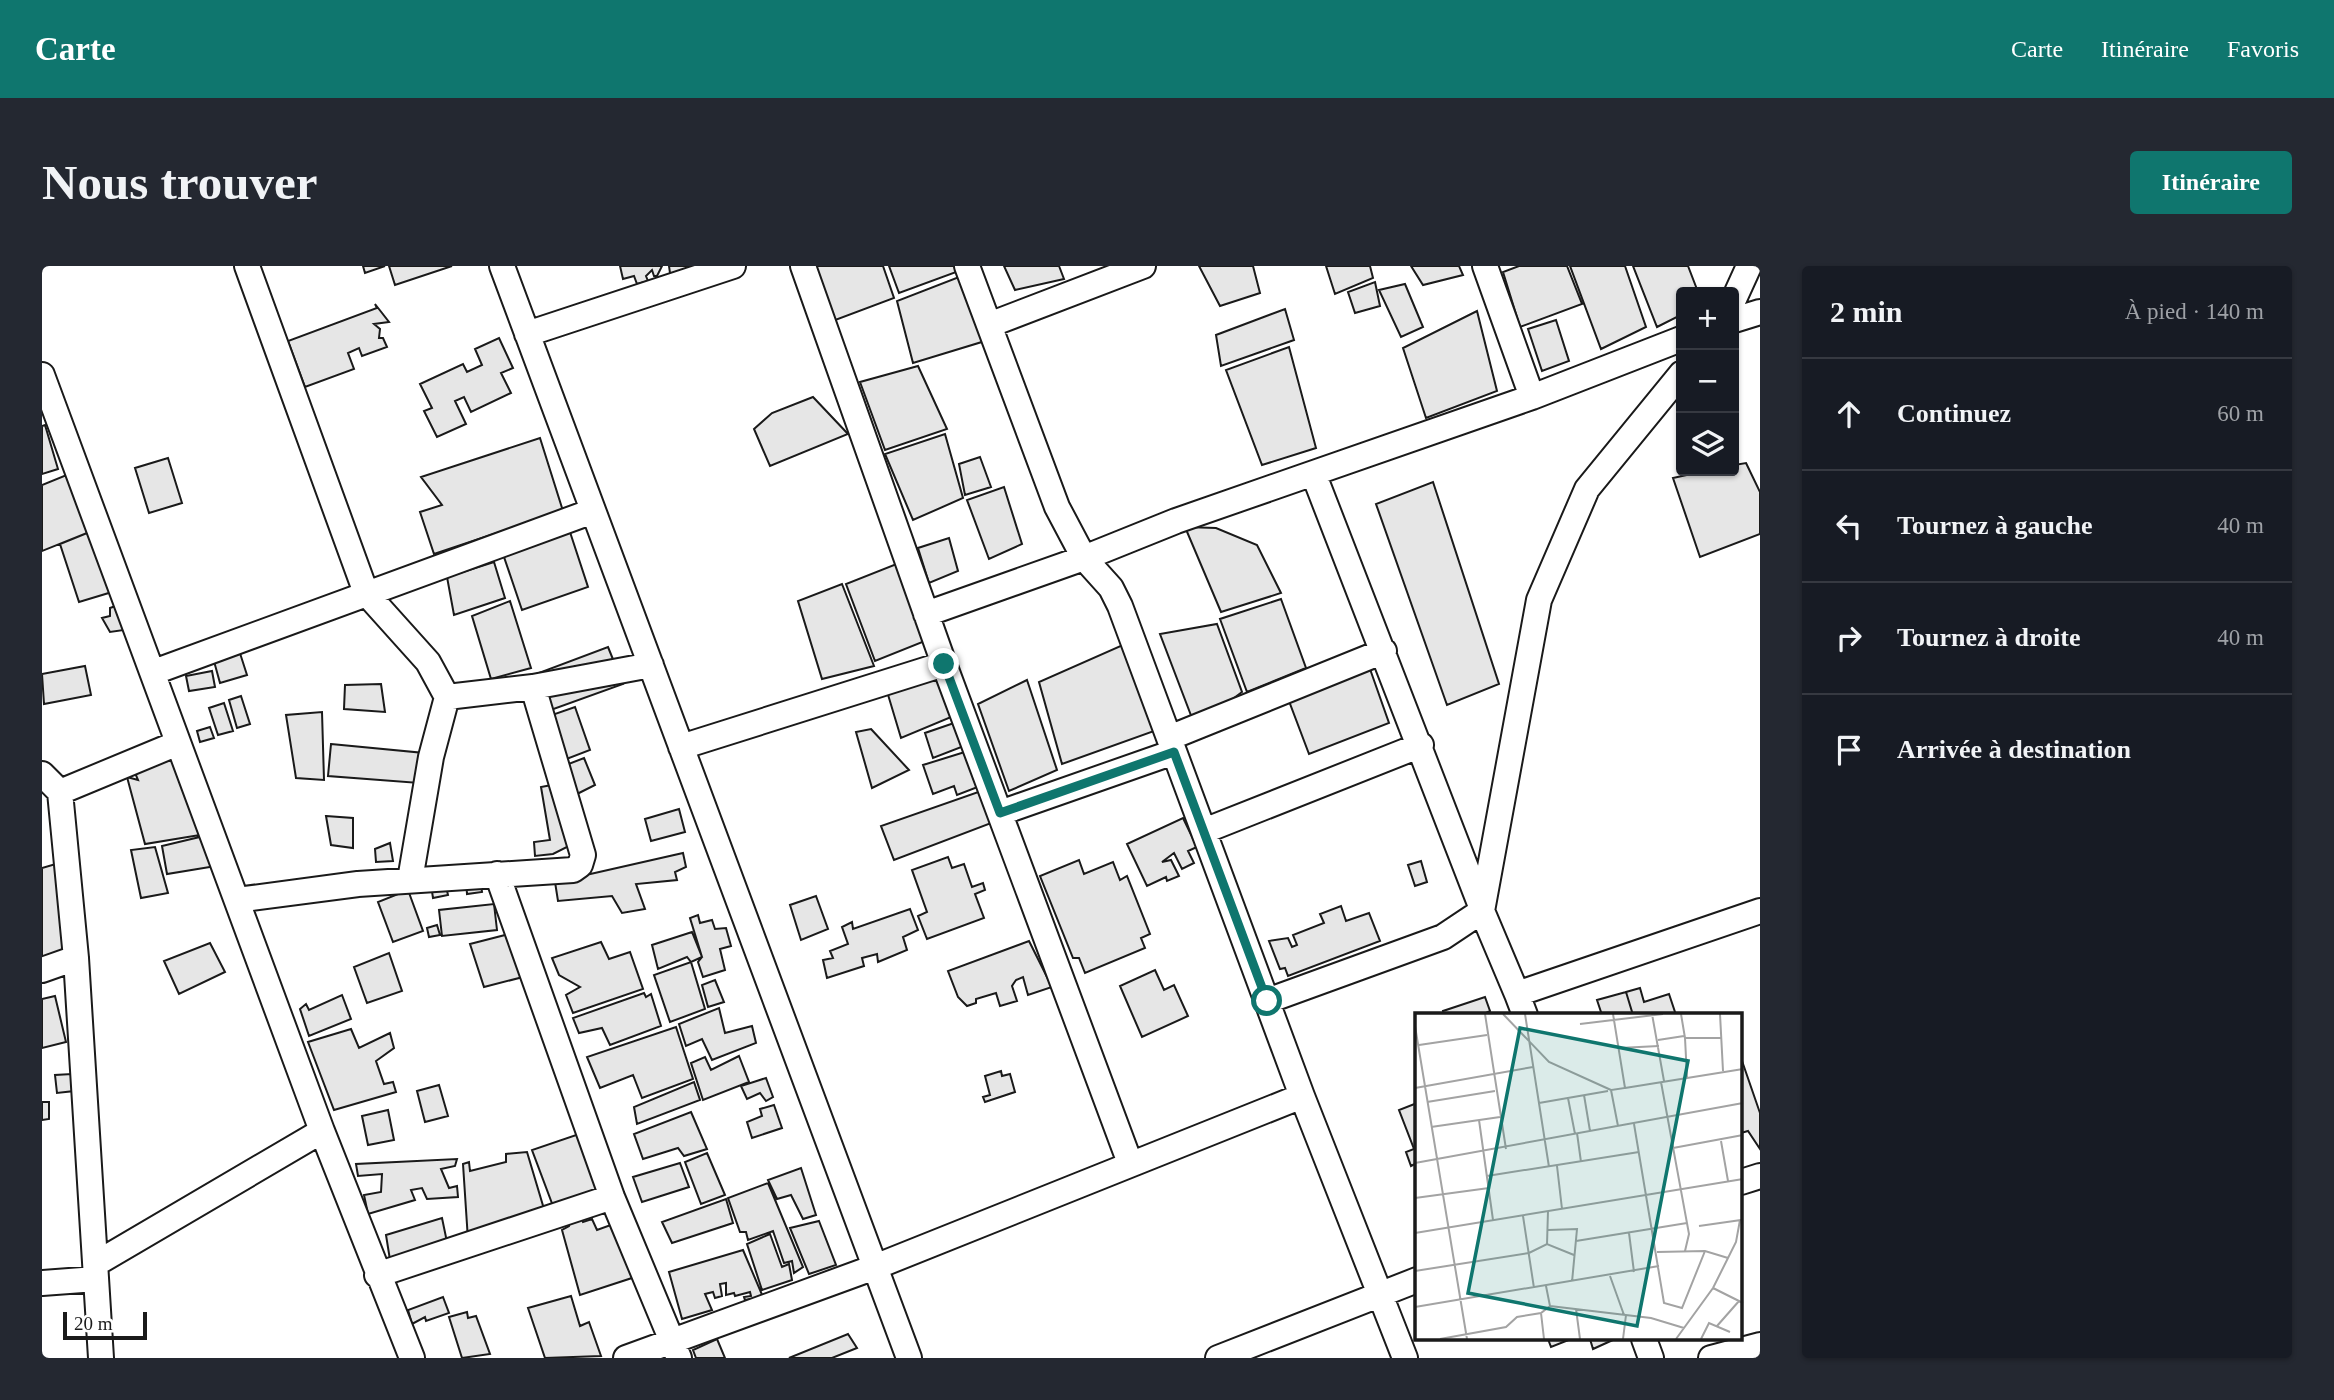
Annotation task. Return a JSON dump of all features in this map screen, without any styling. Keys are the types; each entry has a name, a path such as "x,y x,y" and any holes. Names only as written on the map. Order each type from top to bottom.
{"street":[{"path":"247,266 366,593 428,662 447,697 430,757 410,880"},
{"path":"502,266 909,1358"},
{"path":"803,266 944,664 1130,1163"},
{"path":"967,266 1057,507 1084,558 1111,588 1120,606 1302,1096 1405,1358"},
{"path":"989,326 1143,266"},
{"path":"1485,266 1532,397"},
{"path":"1739,288 1749,266"},
{"path":"527,334 726,267"},
{"path":"1739,318 1760,312"},
{"path":"926,614 1084,558 1176,521 1532,397 1676,341"},
{"path":"42,375 322,1131 412,1358"},
{"path":"1267,1001 1443,937 1482,911 1539,600 1587,489 1676,380"},
{"path":"1314,475 1421,746 1482,911 1521,1004 1760,913"},
{"path":"154,672 593,511"},
{"path":"1000,813 1172,745 1384,651"},
{"path":"681,747 944,664"},
{"path":"447,697 533,687 651,665"},
{"path":"237,900 305,889 573,870 580,865 583,855 533,687"},
{"path":"60,792 178,743"},
{"path":"1204,831 1421,746"},
{"path":"42,774 60,792 76,958 101,1358"},
{"path":"498,874 612,1197 676,1349"},
{"path":"42,970 76,958"},
{"path":"626,1358 676,1349 1130,1163 1302,1096"},
{"path":"42,1283 96,1271 322,1131"},
{"path":"1742,1182 1760,1176"},
{"path":"377,1275 612,1197"},
{"path":"1218,1358 1415,1281"},
{"path":"1644,1340 1651,1358"},
{"path":"1711,1358 1760,1345"}],"building":[{"path":"363,266 385,266 365,273"},
{"path":"389,266 452,266 395,285"},
{"path":"620,266 662,266 657,276 654,276 652,270 646,276 648,281 637,284 634,276 623,279"},
{"path":"669,266 691,266 685,274 670,273"},
{"path":"810,266 883,266 894,298 830,322"},
{"path":"889,266 957,266 959,271 899,293"},
{"path":"1004,266 1059,266 1064,279 1015,290"},
{"path":"1199,266 1253,266 1260,293 1220,306"},
{"path":"1326,266 1370,266 1373,278 1335,294"},
{"path":"1411,266 1459,266 1463,275 1423,285"},
{"path":"1519,266 1567,266 1582,304 1520,327 1503,272"},
{"path":"1570,266 1625,266 1646,327 1601,349"},
{"path":"1633,266 1688,266 1696,287 1676,287 1676,318 1657,327"},
{"path":"959,277 985,341 913,363 897,301"},
{"path":"1375,282 1380,306 1355,313 1348,292"},
{"path":"1405,284 1423,327 1401,337 1379,290"},
{"path":"375,304 389,322 374,324 380,329 379,338 383,338 387,347 362,356 359,348 348,353 354,369 305,387 288,341 377,308"},
{"path":"1285,309 1294,340 1221,366 1216,335"},
{"path":"1477,311 1497,391 1426,418 1403,348"},
{"path":"1556,320 1569,361 1542,371 1528,329"},
{"path":"499,338 513,368 501,373 511,393 471,412 464,397 455,401 466,424 437,437 424,411 432,408 420,384 463,364 467,372 482,365 475,349"},
{"path":"1289,347 1316,448 1262,465 1226,370"},
{"path":"918,366 947,429 885,450 860,382"},
{"path":"813,397 848,434 770,466 754,429 772,413"},
{"path":"45,425 58,469 42,474 42,426"},
{"path":"945,434 963,498 913,520 885,454"},
{"path":"540,438 563,511 434,554 420,512 442,505 421,477"},
{"path":"980,457 991,487 965,495 959,464"},
{"path":"168,458 182,503 149,513 135,468"},
{"path":"1746,463 1760,492 1760,534 1700,557 1673,478 1739,476 1739,464"},
{"path":"69,474 92,531 42,551 42,485"},
{"path":"1433,482 1499,684 1447,705 1376,504"},
{"path":"1004,487 1022,544 989,559 967,500"},
{"path":"1185,527 1216,528 1257,545 1281,593 1221,612"},
{"path":"569,529 588,587 522,610 503,554"},
{"path":"92,531 112,592 79,602 60,544"},
{"path":"949,538 958,571 929,583 918,548"},
{"path":"494,562 505,598 454,615 447,577"},
{"path":"899,563 925,641 875,661 846,584"},
{"path":"842,584 874,666 822,679 798,601"},
{"path":"1281,599 1306,668 1247,692 1220,619"},
{"path":"510,601 531,668 491,679 472,616"},
{"path":"118,605 124,630 110,632 102,618 110,616 110,608"},
{"path":"1217,624 1242,692 1222,707 1192,718 1160,634"},
{"path":"1125,644 1157,730 1062,764 1039,682"},
{"path":"238,647 247,675 220,683 212,654"},
{"path":"608,647 623,684 548,711 536,674"},
{"path":"85,666 91,695 44,704 42,674"},
{"path":"1370,669 1389,723 1309,754 1289,701"},
{"path":"212,671 215,687 189,691 186,676"},
{"path":"940,671 956,715 901,738 886,688"},
{"path":"1027,680 1057,770 1009,791 978,704"},
{"path":"381,684 385,712 344,709 345,685"},
{"path":"241,696 250,724 237,728 229,700"},
{"path":"224,703 233,731 218,735 209,708"},
{"path":"575,707 590,750 564,760 549,716"},
{"path":"322,712 324,780 296,778 286,715"},
{"path":"954,723 964,746 933,758 925,733"},
{"path":"210,727 214,738 200,742 197,731"},
{"path":"871,729 909,770 872,788 856,732"},
{"path":"331,744 424,753 419,783 328,776"},
{"path":"968,751 983,785 957,795 954,786 933,794 923,765"},
{"path":"170,756 200,835 145,844 127,777 138,780 133,768"},
{"path":"584,758 595,785 577,794 566,765"},
{"path":"557,784 569,846 553,854 535,856 534,842 550,840 541,787"},
{"path":"984,790 994,822 894,860 881,826"},
{"path":"679,809 685,832 651,841 645,819"},
{"path":"326,816 353,818 353,848 331,845"},
{"path":"1183,818 1197,847 1188,851 1194,863 1182,869 1174,853 1162,862 1171,860 1179,876 1167,881 1166,877 1147,886 1127,844"},
{"path":"204,836 216,866 167,874 162,846"},
{"path":"390,843 393,861 376,862 375,849"},
{"path":"155,847 168,893 141,898 131,850"},
{"path":"683,853 686,867 675,872 677,880 636,884 645,909 622,913 612,896 558,901 555,882"},
{"path":"948,857 952,868 964,864 972,887 983,883 985,890 975,894 984,918 927,939 918,916 927,912 912,870"},
{"path":"1079,860 1084,874 1113,862 1120,880 1127,876 1150,934 1141,938 1145,948 1085,973 1079,958 1073,958 1040,876"},
{"path":"1421,861 1427,882 1415,886 1408,865"},
{"path":"59,863 70,941 58,956 42,961 42,868"},
{"path":"480,878 482,892 467,894 466,880"},
{"path":"445,882 448,895 433,898 431,885"},
{"path":"408,890 423,931 393,942 378,902"},
{"path":"816,896 828,929 801,940 790,905"},
{"path":"494,904 497,930 442,936 439,910"},
{"path":"1341,906 1346,921 1369,913 1380,941 1288,976 1285,968 1280,969 1269,941 1288,938 1292,947 1297,945 1293,935 1324,923 1320,914"},
{"path":"910,909 918,930 903,937 907,950 878,962 877,954 862,958 864,966 827,978 823,960 833,958 830,951 848,944 842,927 852,922 853,929"},
{"path":"698,915 700,923 712,920 715,929 726,928 731,946 720,949 725,970 703,977 698,962 702,957 690,918"},
{"path":"437,925 440,935 429,937 427,928"},
{"path":"692,932 702,957 691,962 687,957 658,969 652,945"},
{"path":"509,934 523,977 484,987 470,944"},
{"path":"1029,941 1052,987 1028,995 1023,977 1016,980 1012,986 1017,1001 1000,1006 996,993 976,999 976,1003 967,1006 958,997 948,971"},
{"path":"601,942 609,959 630,952 643,989 573,1013 566,995 580,987 559,975 552,958"},
{"path":"210,943 225,972 179,994 164,961"},
{"path":"389,953 402,991 367,1003 354,967"},
{"path":"691,962 705,1009 670,1022 654,975"},
{"path":"1155,970 1164,990 1174,985 1188,1016 1142,1037 1120,986"},
{"path":"715,980 724,1002 708,1007 702,985"},
{"path":"1640,988 1644,1002 1669,994 1675,1013 1632,1013 1626,992"},
{"path":"1626,992 1632,1013 1601,1013 1597,1000"},
{"path":"644,993 646,997 651,994 661,1026 610,1045 602,1028 579,1033 573,1018"},
{"path":"342,995 351,1019 309,1036 300,1009 306,1004 309,1010"},
{"path":"55,996 66,1042 42,1048 42,999"},
{"path":"1485,997 1490,1011 1444,1013"},
{"path":"719,1008 725,1033 752,1026 756,1043 712,1060 702,1039 686,1046 679,1024"},
{"path":"676,1027 693,1079 642,1098 633,1075 600,1088 587,1057"},
{"path":"351,1029 359,1048 390,1033 394,1048 376,1061 384,1084 393,1082 396,1092 334,1110 308,1042"},
{"path":"739,1056 749,1082 703,1100 691,1063 705,1057 711,1070"},
{"path":"1742,1061 1760,1113 1760,1149 1748,1131 1742,1133"},
{"path":"1001,1071 1002,1076 1010,1074 1015,1092 985,1102 983,1097 990,1095 985,1076"},
{"path":"72,1074 74,1091 57,1093 55,1075"},
{"path":"766,1078 773,1097 766,1101 760,1093 747,1099 741,1086"},
{"path":"694,1082 700,1100 637,1124 634,1107"},
{"path":"439,1085 448,1116 425,1122 417,1091"},
{"path":"42,1102 49,1102 49,1119 42,1120"},
{"path":"1415,1104 1415,1164 1411,1166 1406,1152 1414,1149 1399,1110"},
{"path":"774,1105 782,1128 752,1138 747,1122 762,1116 760,1109"},
{"path":"388,1110 394,1140 368,1145 362,1116"},
{"path":"691,1112 707,1149 684,1156 678,1148 643,1159 634,1134"},
{"path":"585,1132 604,1189 553,1206 532,1150"},
{"path":"527,1152 544,1209 468,1240 463,1164 469,1162 470,1171 506,1162 506,1154"},
{"path":"707,1153 725,1195 701,1204 685,1162"},
{"path":"457,1159 455,1166 441,1169 449,1188 457,1186 458,1197 427,1199 422,1188 411,1190 415,1200 368,1214 364,1195 381,1192 382,1174 358,1176 356,1164"},
{"path":"680,1163 689,1187 642,1202 633,1177"},
{"path":"801,1168 816,1215 803,1219 791,1195 777,1199 768,1180"},
{"path":"768,1183 803,1267 794,1273 792,1261 784,1263 773,1231 748,1240 746,1232 740,1232 728,1198"},
{"path":"726,1199 733,1223 672,1243 662,1222"},
{"path":"442,1218 447,1242 390,1260 386,1235"},
{"path":"582,1219 583,1222 592,1219 597,1230 619,1222 638,1276 580,1295 562,1230 569,1226 570,1222"},
{"path":"819,1221 836,1265 809,1274 790,1228"},
{"path":"770,1234 782,1267 789,1264 792,1280 762,1290 747,1244"},
{"path":"743,1250 763,1297 745,1300 744,1297 751,1296 750,1292 735,1296 734,1293 726,1295 726,1283 720,1284 722,1296 715,1298 713,1292 705,1294 712,1310 682,1319 669,1272"},
{"path":"571,1296 580,1326 589,1322 601,1356 545,1358 528,1308"},
{"path":"443,1297 449,1313 426,1321 425,1317 412,1324 408,1310"},
{"path":"467,1312 468,1318 476,1316 490,1354 462,1358 449,1317"},
{"path":"848,1334 857,1348 832,1358 789,1358"},
{"path":"717,1339 725,1358 696,1358 693,1350"},
{"path":"1548,1340 1568,1340 1551,1347"},
{"path":"1590,1340 1613,1340 1593,1349"}],"route":[{"path":"944,664 1000,813 1174,752 1267,1001"}]}
